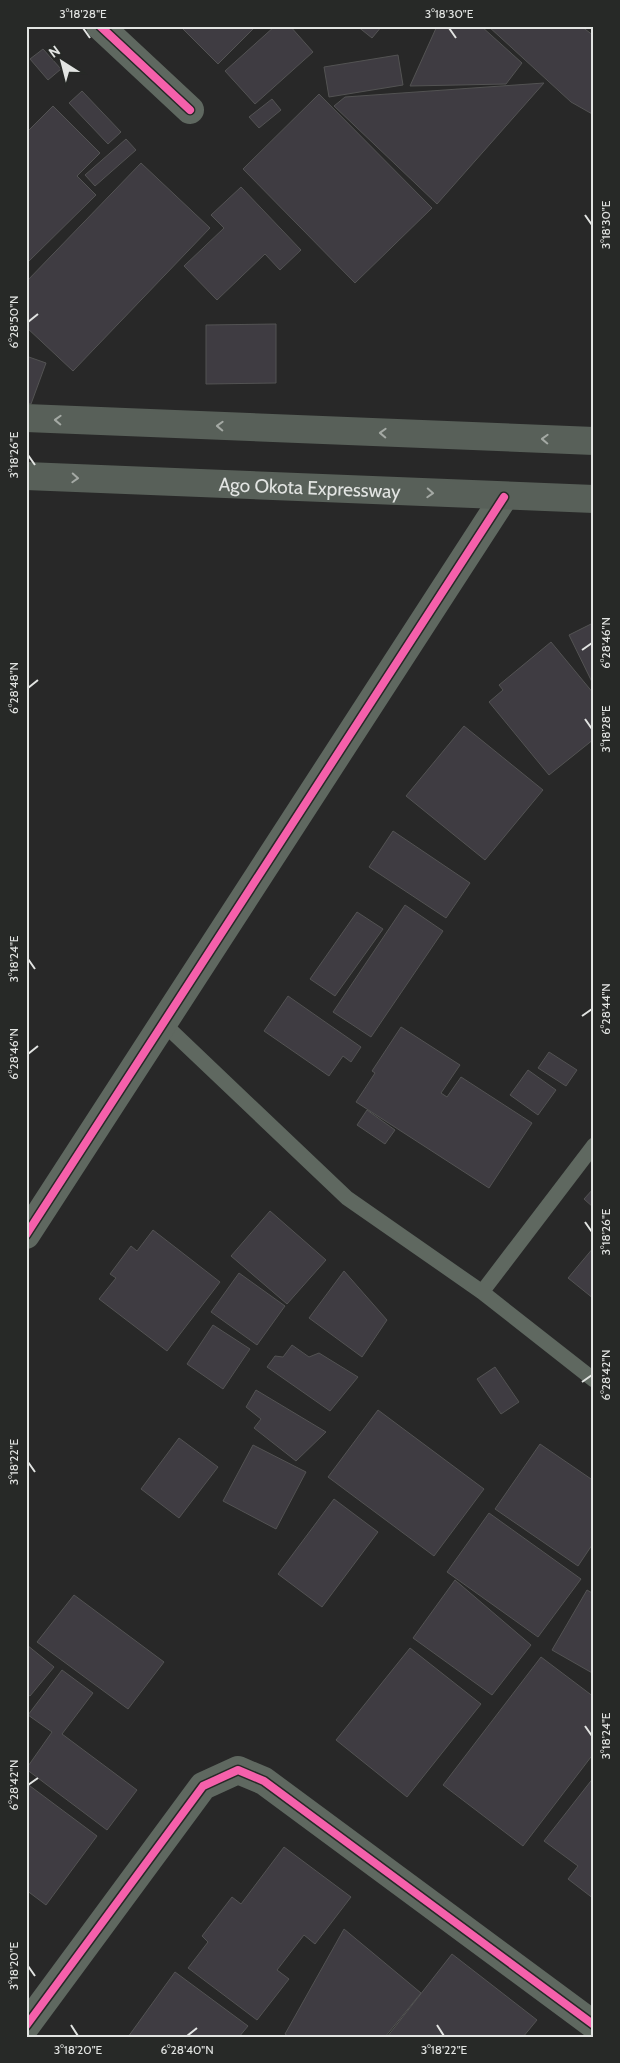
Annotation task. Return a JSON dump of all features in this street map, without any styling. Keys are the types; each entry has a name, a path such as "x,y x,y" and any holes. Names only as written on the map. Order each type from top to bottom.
{"main road":[{"path":"26,418 594,442"},
{"name":"Ago Okota Expressway","path":"26,476 504,497 594,499"}],"street":[{"path":"100,26 190,110"},
{"path":"26,1235 504,497"},
{"path":"26,2026 204,1786 238,1770 264,1781 594,2025"}],"lane":[{"path":"164,1024 347,1198 482,1292 594,1380"},
{"path":"482,1292 594,1145"}],"building":[{"path":"180,26 256,26 218,64"},
{"path":"275,26 290,26 313,52 255,104 225,71"},
{"path":"357,26 382,26 372,38"},
{"path":"437,26 481,26 522,63 506,84 410,86"},
{"path":"488,26 581,26 594,36 594,115 571,102"},
{"path":"43,49 61,69 48,80 30,59"},
{"path":"398,55 403,85 329,97 324,67"},
{"path":"544,83 437,204 334,106 345,97"},
{"path":"82,91 121,132 108,144 69,103"},
{"path":"319,94 432,208 355,283 243,169"},
{"path":"272,99 281,110 259,128 249,117"},
{"path":"53,106 100,153 77,176 96,195 26,264 26,133"},
{"path":"126,139 136,150 95,186 85,175"},
{"path":"141,163 210,228 73,371 26,327 26,282"},
{"path":"241,187 301,250 280,270 265,254 217,300 184,266 224,228 211,215"},
{"path":"276,324 276,383 206,384 206,325"},
{"path":"26,356 46,363 31,404 26,402"},
{"path":"593,623 594,625 594,686 569,635"},
{"path":"551,642 594,694 594,739 549,775 489,702 503,690 499,685"},
{"path":"464,726 543,790 485,860 406,796"},
{"path":"393,831 470,883 446,918 369,867"},
{"path":"405,905 443,931 371,1037 333,1012"},
{"path":"357,912 383,929 335,996 310,979"},
{"path":"288,996 361,1047 351,1062 343,1056 329,1076 264,1031"},
{"path":"401,1027 460,1065 441,1093 447,1097 461,1077 532,1123 489,1188 356,1102 375,1073 372,1071"},
{"path":"549,1052 577,1070 566,1086 538,1068"},
{"path":"528,1070 556,1090 538,1115 510,1095"},
{"path":"367,1110 395,1130 385,1144 357,1125"},
{"path":"594,1188 594,1208 584,1199"},
{"path":"270,1211 326,1260 287,1304 231,1256"},
{"path":"153,1230 220,1282 167,1351 99,1299 116,1278 110,1274 131,1246 137,1251"},
{"path":"594,1247 594,1299 568,1278"},
{"path":"344,1271 387,1320 362,1357 309,1318"},
{"path":"239,1273 285,1306 257,1345 211,1312"},
{"path":"213,1325 250,1349 223,1389 187,1364"},
{"path":"292,1345 309,1357 319,1353 358,1377 330,1411 267,1367 275,1356 283,1357"},
{"path":"495,1367 519,1402 501,1414 477,1379"},
{"path":"256,1390 326,1432 296,1461 254,1428 261,1419 246,1407"},
{"path":"378,1410 484,1489 434,1556 328,1477"},
{"path":"179,1438 218,1467 179,1518 141,1489"},
{"path":"540,1444 594,1481 594,1542 578,1566 495,1509"},
{"path":"253,1445 306,1472 276,1529 223,1501"},
{"path":"334,1499 378,1532 322,1607 278,1574"},
{"path":"489,1513 581,1579 538,1637 447,1572"},
{"path":"455,1580 531,1645 492,1695 413,1638"},
{"path":"587,1590 594,1594 594,1674 552,1650"},
{"path":"74,1595 164,1662 128,1709 37,1642"},
{"path":"27,1645 54,1667 30,1696 26,1693"},
{"path":"410,1648 481,1704 407,1797 336,1740"},
{"path":"541,1657 594,1697 594,1753 523,1846 443,1785"},
{"path":"62,1670 93,1693 62,1734 137,1790 107,1830 26,1769 52,1732 28,1715"},
{"path":"594,1777 594,1899 568,1879 578,1866 544,1841"},
{"path":"26,1783 97,1836 46,1905 26,1890"},
{"path":"284,1847 351,1897 315,1944 304,1935 277,1970 289,1979 257,2020 188,1968 208,1942 202,1936 232,1897 241,1904"},
{"path":"344,1929 421,1993 385,2037 289,2037 285,2034"},
{"path":"452,1954 537,2020 523,2037 387,2037"},
{"path":"175,1972 248,2026 239,2037 128,2037"}],"cycle path":[{"path":"100,26 190,110"},
{"path":"26,1235 504,497"},
{"path":"26,2026 203,1786 238,1770 264,1781 594,2025"}]}
